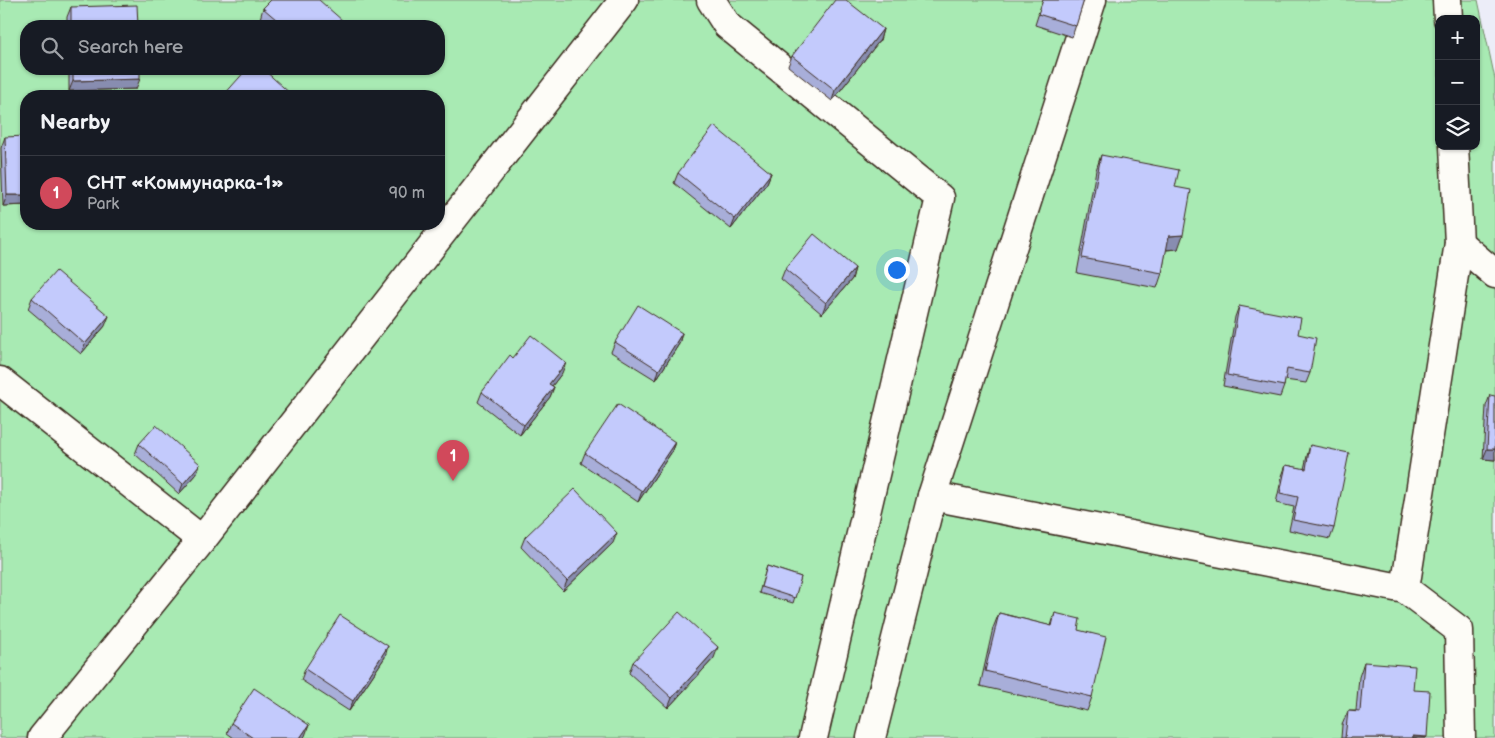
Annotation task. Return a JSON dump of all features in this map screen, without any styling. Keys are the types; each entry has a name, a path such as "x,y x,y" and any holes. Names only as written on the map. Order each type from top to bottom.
{"street":[{"path":"445,229 624,0"},
{"path":"710,0 727,25 940,198 813,738"},
{"path":"871,738 932,496 1092,0"},
{"path":"1447,0 1448,15"},
{"path":"1405,589 1459,243 1454,150"},
{"path":"42,738 202,540 444,230"},
{"path":"1459,243 1495,274"},
{"path":"0,381 202,540"},
{"path":"932,496 1405,589 1459,630 1461,738"}],"green space":[{"path":"0,0 1478,0 1495,79 1495,738 0,738"}],"building":[{"path":"271,0 319,0 342,20 277,20 263,8"},
{"path":"835,0 846,0 883,29 835,90 792,56"},
{"path":"1043,0 1084,0 1076,26 1038,14"},
{"path":"137,5 138,20 71,20 71,7"},
{"path":"73,75 140,75 140,79 73,81"},
{"path":"242,75 270,75 286,90 228,90"},
{"path":"714,126 771,173 735,219 678,173"},
{"path":"20,136 20,195 7,195 5,137"},
{"path":"1101,155 1179,170 1175,187 1191,190 1183,235 1169,236 1162,273 1082,258"},
{"path":"814,234 855,268 826,303 785,269"},
{"path":"56,271 109,316 85,344 32,298"},
{"path":"638,305 682,333 659,370 615,342"},
{"path":"1239,306 1301,318 1298,334 1316,338 1310,373 1287,369 1284,386 1227,375"},
{"path":"531,335 566,363 549,384 554,387 524,425 482,392 510,355 513,358"},
{"path":"1490,395 1495,396 1495,449 1487,449"},
{"path":"618,404 675,442 642,491 585,453"},
{"path":"156,425 200,464 183,484 139,444"},
{"path":"1310,445 1349,453 1334,528 1293,520 1298,497 1280,493 1286,465 1306,469"},
{"path":"575,489 617,533 567,581 525,537"},
{"path":"767,566 801,577 795,598 761,587"},
{"path":"679,612 718,647 672,698 633,662"},
{"path":"999,613 1052,626 1055,613 1080,619 1078,630 1106,637 1092,697 985,671"},
{"path":"340,615 388,646 353,701 305,669"},
{"path":"1364,662 1415,666 1413,690 1430,691 1427,737 1345,738 1348,711 1360,712"},
{"path":"254,688 309,725 300,738 253,738 231,723"}],"place":[{"name":"СНТ «Коммунарка-1»","path":"453,481"}]}
